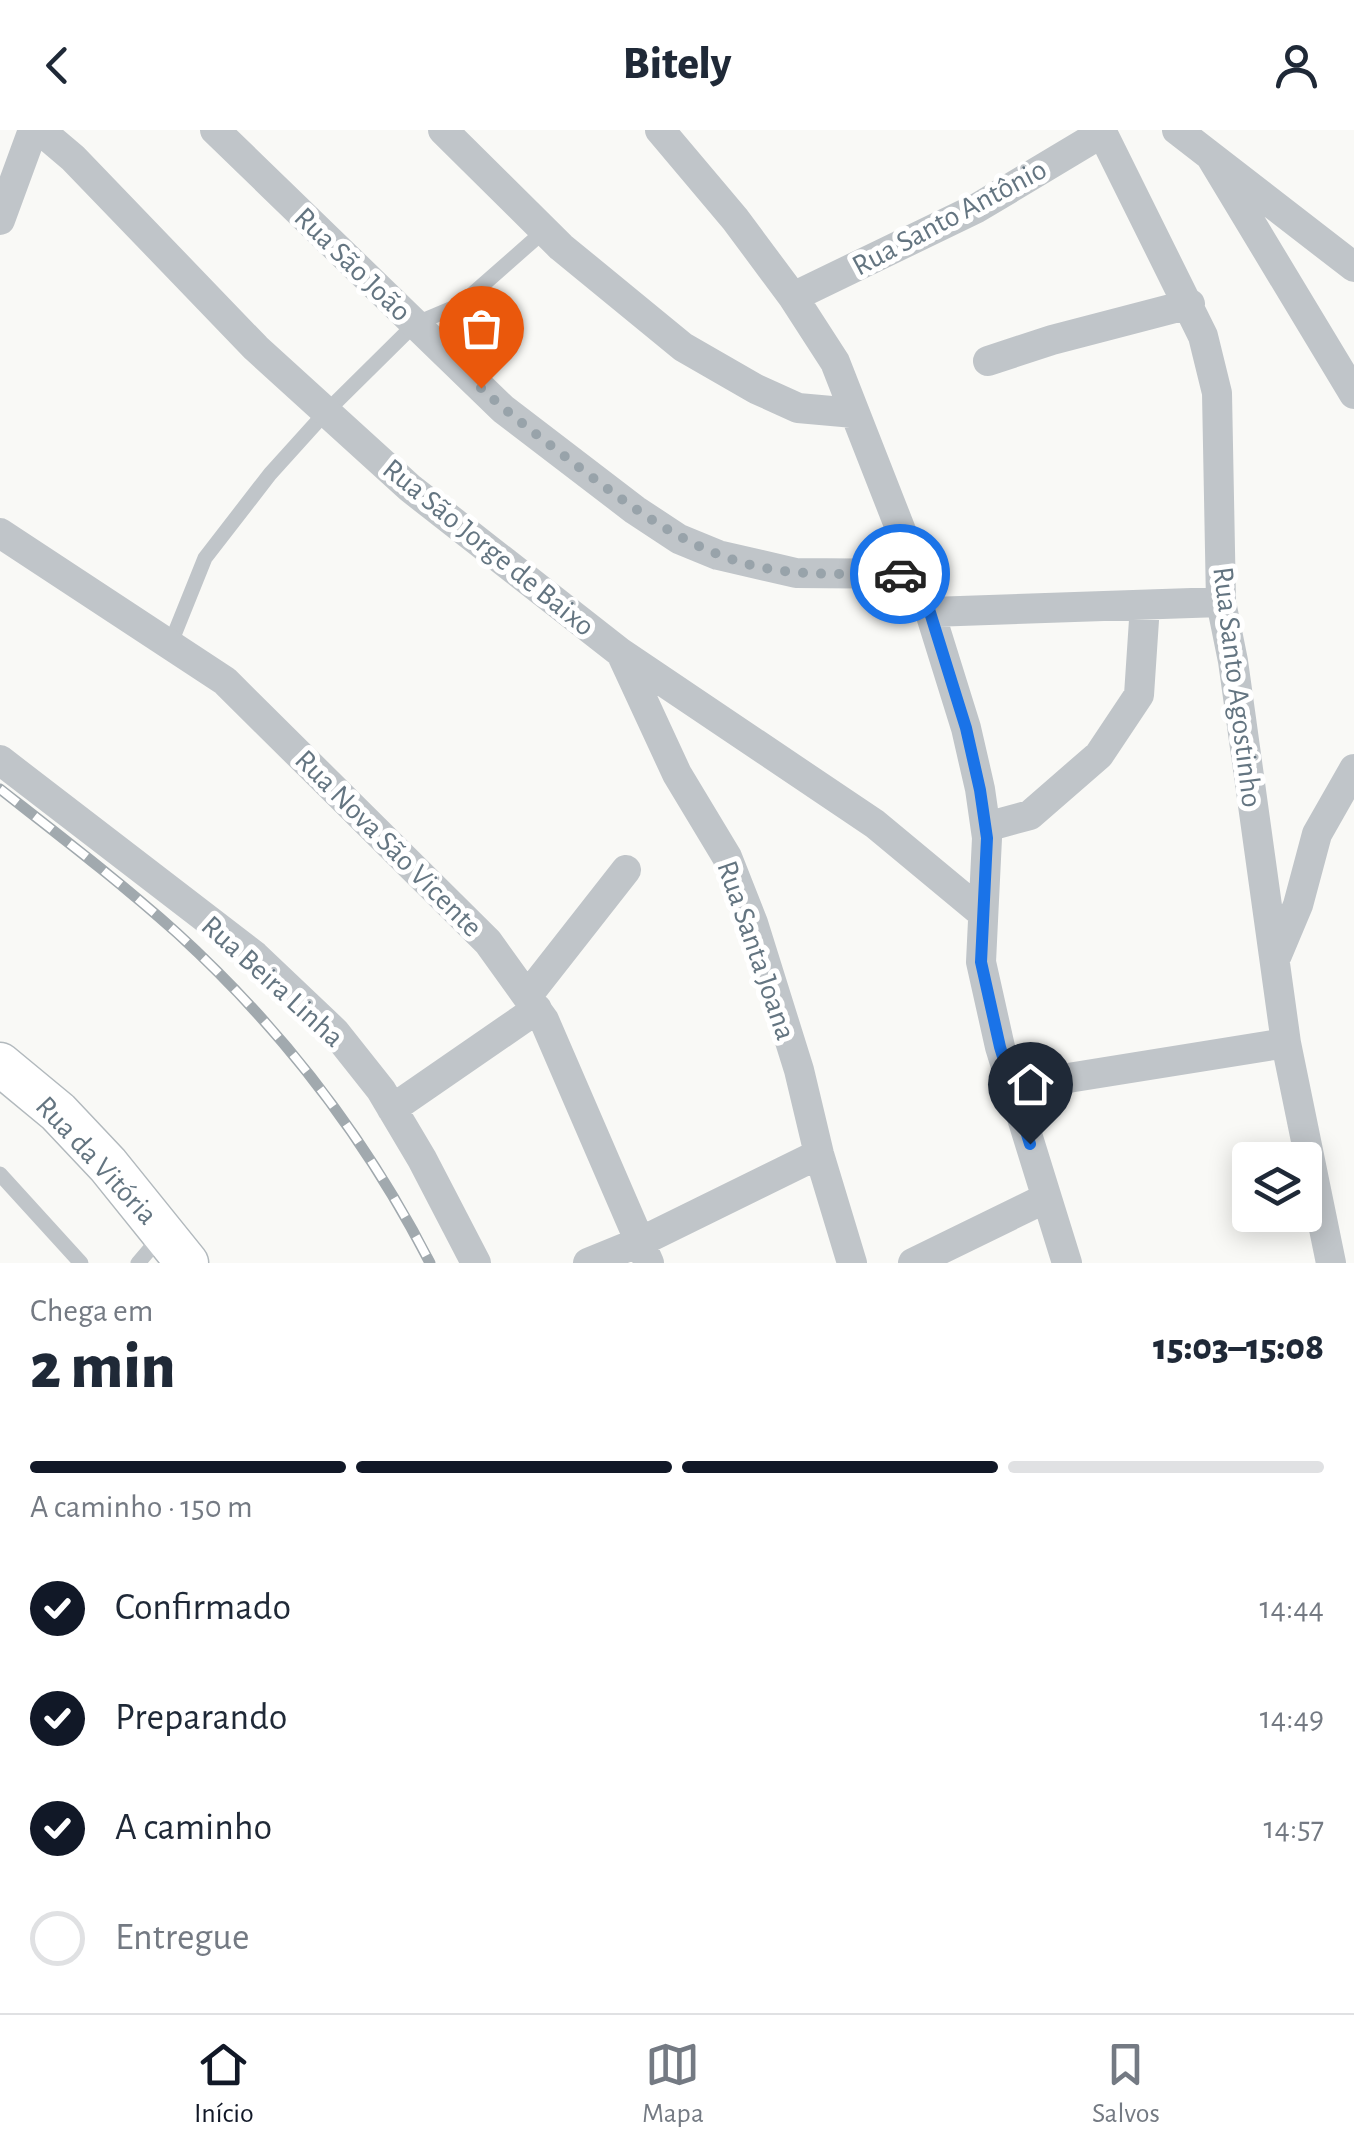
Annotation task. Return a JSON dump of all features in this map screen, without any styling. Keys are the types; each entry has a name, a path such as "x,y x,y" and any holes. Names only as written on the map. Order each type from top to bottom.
{"street":[{"path":"0,220 33,130"},
{"name":"Rua São Jorge de Baixo","path":"40,130 73,158 256,348 410,488 621,653 875,824 982,912"},
{"name":"Rua São João","path":"215,130 503,409 679,539 718,556 796,573 918,574"},
{"path":"443,130 544,230 683,346 756,389 798,408 854,412"},
{"path":"660,130 735,219 835,362 918,574 966,728 986,827 981,962 1012,1087 1066,1263"},
{"path":"1177,130 1354,268"},
{"name":"Rua Santo Antônio","path":"793,297 978,208 1102,131"},
{"name":"Rua Santo Agostinho","path":"1102,131 1190,304 1203,336 1217,393 1221,602 1286,1043 1331,1263"},
{"path":"1210,157 1354,394"},
{"path":"988,361 1190,304"},
{"name":"Rua Nova São Vicente","path":"0,533 225,681 488,942 533,1002 646,1252"},
{"path":"931,612 1221,602"},
{"path":"986,827 1030,815 1098,755 1139,695 1145,605"},
{"name":"Rua Santa Joana","path":"621,653 677,774 727,857 754,923 852,1263"},
{"name":"Rua Beira Linha","path":"0,760 255,956 334,1032 422,1158 476,1263"},
{"path":"1276,957 1298,905 1318,834 1354,770"},
{"path":"392,1110 533,1002 626,870"},
{"path":"1012,1087 1286,1043"},
{"name":"Rua da Vitória","path":"0,1064 58,1112 108,1165 163,1253"},
{"path":"588,1263 646,1252 818,1154"},
{"path":"913,1263 1046,1198"}],"lane":[{"path":"170,645 205,558 270,474 415,324 460,305 544,230"},
{"path":"0,1174 81,1263"}],"railway":[{"path":"0,789 177,933 251,1007 349,1129 430,1263"}],"way so far":[{"path":"481,388 608,490 679,539 758,567 796,573 900,574"}],"route":[{"path":"900,574 918,574 966,728 987,838 981,962 1000,1047 1030,1144"}]}
